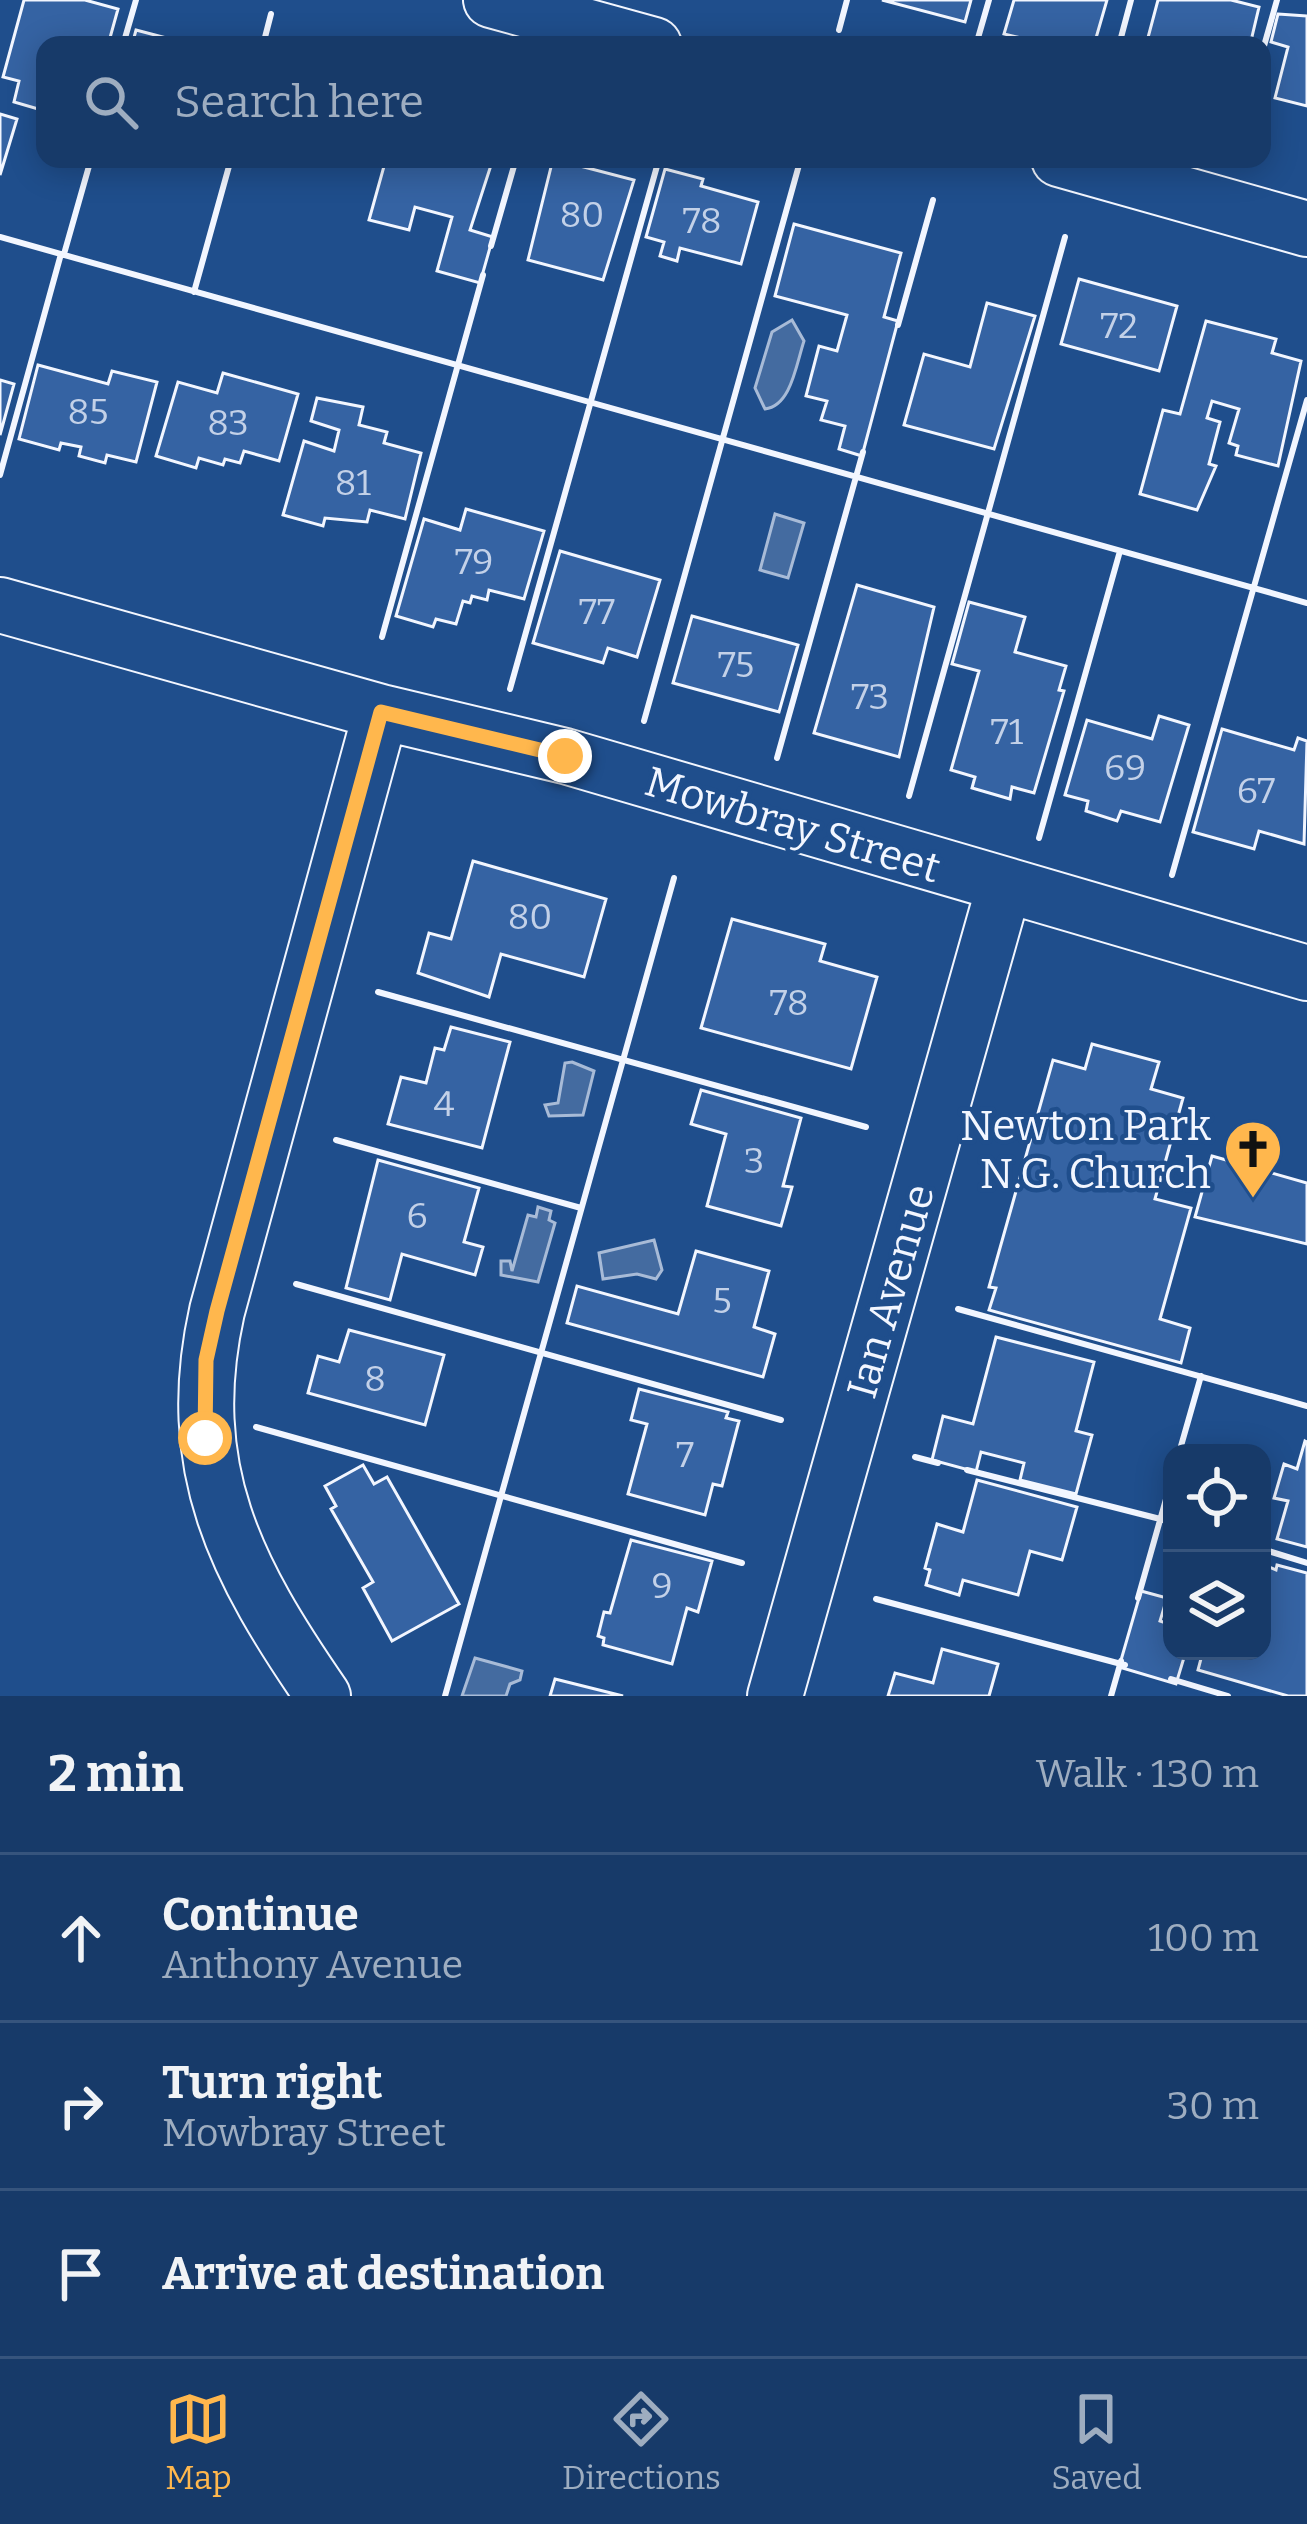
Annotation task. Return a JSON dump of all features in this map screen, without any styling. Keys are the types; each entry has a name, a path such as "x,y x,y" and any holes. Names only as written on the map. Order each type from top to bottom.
{"street":[{"path":"491,0 621,36"},
{"path":"1091,168 1307,229"},
{"name":"Mowbray Street","path":"0,605 381,712 565,756 1307,973"},
{"path":"323,1696 262,1607 220,1510 203,1402 217,1311 381,712"},
{"name":"Ian Avenue","path":"775,1696 1004,887"}],"water":[{"path":"792,320 804,341 795,372 781,400 765,409 755,388 772,332"},
{"path":"775,514 804,523 788,578 760,570"},
{"path":"565,1063 594,1071 583,1115 549,1116 545,1105 558,1103"},
{"path":"538,1207 551,1211 549,1220 555,1223 538,1282 501,1275 501,1261 510,1261 512,1271 528,1215 536,1217"},
{"path":"654,1240 662,1270 656,1279 637,1274 603,1279 599,1253"},
{"path":"475,1658 522,1671 520,1680 510,1684 506,1696 462,1696"}],"building":[{"path":"24,0 85,0 118,9 110,36 36,36 36,108 14,102 19,81 3,77"},
{"path":"882,0 971,0 965,22"},
{"path":"1014,0 1107,0 1097,36 1004,34"},
{"path":"1158,0 1231,0 1259,7 1252,36 1148,36"},
{"path":"1278,14 1307,16 1307,106 1275,98 1288,47 1271,42"},
{"path":"0,114 17,119 0,175"},
{"path":"383,168 490,168 470,230 493,237 480,283 437,271 452,217 415,207 409,230 369,220"},
{"path":"551,168 588,168 634,180 603,280 528,260"},
{"path":"665,169 703,179 701,186 758,202 741,264 680,248 677,261 660,256 664,242 646,237"},
{"path":"794,224 901,253 884,317 898,321 862,456 839,449 845,426 821,420 827,401 806,396 819,346 837,351 847,315 775,296"},
{"path":"1079,279 1177,306 1159,371 1061,344"},
{"path":"987,303 1035,316 994,449 904,425 924,354 970,367"},
{"path":"1206,321 1276,339 1272,353 1301,361 1278,466 1236,455 1238,446 1229,443 1239,409 1212,401 1207,418 1220,422 1209,464 1216,466 1197,510 1140,494 1163,410 1180,414"},
{"path":"38,365 108,384 112,371 157,382 136,462 107,455 105,463 79,456 81,447 61,443 59,450 19,439"},
{"path":"223,373 298,394 279,461 244,451 240,463 225,459 223,465 199,458 196,468 156,456 178,382 217,393"},
{"path":"0,380 14,384 0,435"},
{"path":"317,398 363,407 359,425 387,432 384,443 421,453 405,519 370,510 367,522 325,518 323,526 283,515 304,441 334,451 339,430 311,421"},
{"path":"466,509 544,531 524,599 489,590 487,600 472,596 470,603 463,601 456,624 436,619 433,627 396,616 424,519 460,530"},
{"path":"560,551 660,580 637,657 608,648 603,663 533,643"},
{"path":"857,585 934,607 899,757 814,733"},
{"path":"969,602 1025,617 1015,652 1066,666 1059,690 1064,691 1034,793 1012,787 1010,799 972,788 975,777 951,770 979,671 952,664"},
{"path":"692,616 798,645 779,712 673,683"},
{"path":"1159,716 1189,725 1160,822 1121,811 1117,821 1086,811 1088,801 1065,795 1087,720 1152,739"},
{"path":"1222,729 1294,750 1298,738 1307,741 1304,844 1259,831 1254,849 1193,832"},
{"path":"473,861 606,899 584,977 501,954 489,997 418,973 429,933 451,939"},
{"path":"732,919 825,944 820,961 877,977 851,1069 701,1028"},
{"path":"451,1027 510,1042 482,1148 388,1124 401,1077 426,1083 435,1048 444,1050"},
{"path":"1092,1044 1159,1062 1151,1089 1183,1098 1155,1199 1191,1208 1160,1319 1190,1328 1181,1363 989,1310 996,1288 989,1287 1053,1060 1085,1069"},
{"path":"701,1090 801,1118 783,1186 792,1187 781,1226 707,1206 726,1134 691,1124"},
{"name":"Newton Park N.G. Church","path":"1212,1156 1307,1183 1307,1244 1195,1217"},
{"path":"378,1160 479,1188 464,1242 483,1247 475,1275 402,1254 390,1300 346,1288"},
{"path":"696,1251 769,1271 754,1327 775,1334 763,1377 567,1323 577,1286 678,1314"},
{"path":"349,1330 444,1355 425,1425 308,1393 318,1356 339,1362"},
{"path":"996,1337 1094,1362 1076,1431 1092,1435 1076,1494 1020,1480 1024,1463 981,1452 976,1472 932,1460 943,1416 973,1424"},
{"path":"639,1389 728,1412 726,1418 739,1421 722,1486 713,1484 705,1515 628,1494 647,1424 631,1420"},
{"path":"1305,1441 1307,1547 1277,1539 1288,1501 1274,1498 1284,1464 1297,1469"},
{"path":"363,1465 374,1484 387,1477 459,1604 392,1641 363,1588 373,1582 331,1509 336,1506 325,1486"},
{"path":"977,1480 1077,1507 1062,1560 1030,1551 1018,1595 963,1580 959,1595 926,1585 930,1570 925,1568 937,1524 963,1532"},
{"path":"631,1540 712,1561 698,1612 687,1608 672,1664 603,1645 604,1638 598,1636 604,1612 610,1613"},
{"path":"1277,1565 1307,1573 1307,1696 1288,1696 1198,1670 1201,1660 1271,1660 1271,1568 1276,1570"},
{"path":"1141,1591 1163,1597 1163,1660 1183,1660 1176,1684 1119,1667"},
{"path":"942,1649 998,1664 989,1696 888,1696 895,1673 933,1683"},
{"path":"555,1679 623,1696 550,1696"}],"wall":[{"path":"126,36 136,0"},
{"path":"839,30 847,0"},
{"path":"979,36 989,0"},
{"path":"1121,36 1131,0"},
{"path":"1267,36 1277,0"},
{"path":"265,36 271,14"},
{"path":"64,254 88,168"},
{"path":"194,292 228,168"},
{"path":"491,246 513,168"},
{"path":"510,689 656,168"},
{"path":"644,721 798,168"},
{"path":"898,325 933,200"},
{"path":"0,237 1307,603"},
{"path":"909,796 1065,237"},
{"path":"0,475 61,254"},
{"path":"382,637 483,275"},
{"path":"1172,875 1307,400"},
{"path":"777,758 863,452"},
{"path":"1039,838 1120,551"},
{"path":"445,1696 674,878"},
{"path":"378,992 866,1127"},
{"path":"336,1140 581,1208"},
{"path":"296,1284 781,1420"},
{"path":"958,1309 1307,1406"},
{"path":"1182,1444 1201,1376"},
{"path":"256,1427 742,1563"},
{"path":"915,1457 938,1463"},
{"path":"967,1470 1163,1520"},
{"path":"1138,1598 1163,1510"},
{"path":"1271,1552 1307,1563"},
{"path":"876,1599 1125,1665"},
{"path":"1111,1696 1121,1661"},
{"path":"1171,1679 1228,1696"}],"place":[{"name":"Newton Park N.G. Church","path":"1253,1200"}],"route":[{"path":"205,1438 206,1360 217,1311 381,712 565,756"}]}
